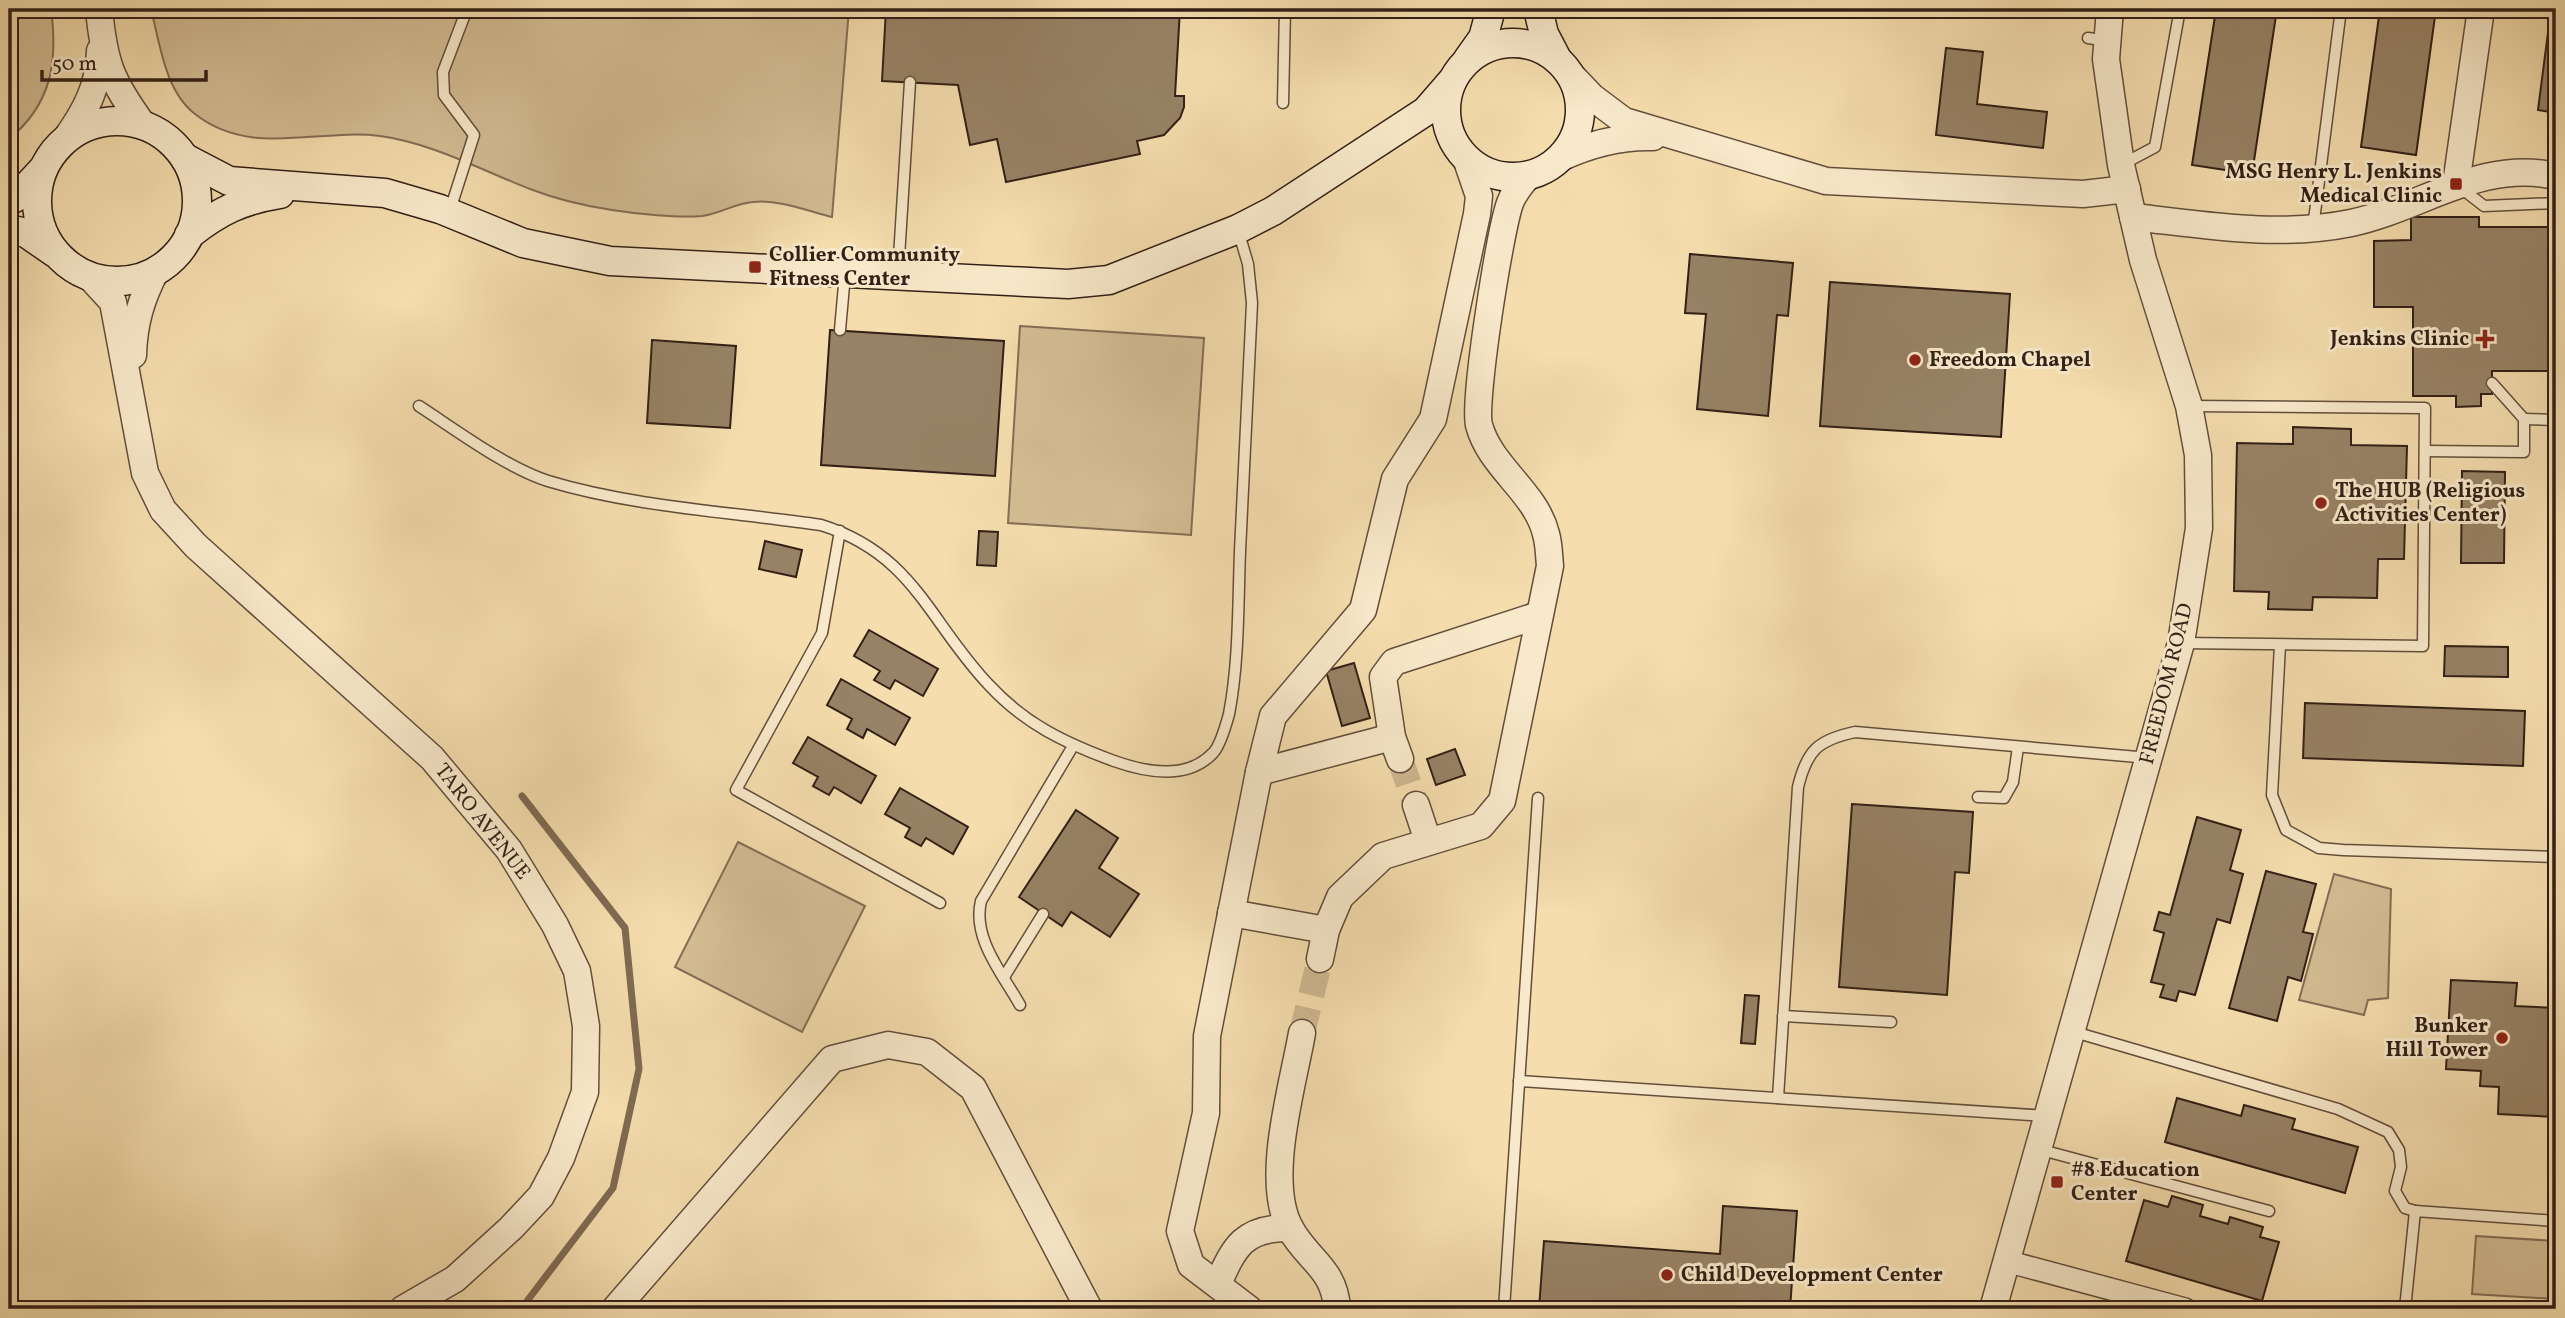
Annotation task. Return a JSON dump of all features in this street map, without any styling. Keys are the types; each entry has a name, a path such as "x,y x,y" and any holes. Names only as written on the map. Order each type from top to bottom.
{"main road":[{"path":"185,158 229,181 385,193 449,213 523,243 610,261 1023,284 1109,280 1238,229 1273,211 1426,111 1483,38 1491,9"},
{"path":"1385,136 1410,129 1434,131 1485,172 1506,178 1528,176 1545,170 1560,158 1573,140 1580,119 1579,97 1544,34 1538,9"},
{"path":"1460,151 1446,111 1459,71 1483,49 1501,43 1539,47 1564,67"},
{"path":"9,201 18,196 65,140 97,123 125,121 143,125 167,138 185,158 192,174 197,200 189,235"},
{"path":"44,167 38,186 38,217 45,237 57,254"},
{"path":"9,229 26,233 90,277 128,280 156,270 175,255 189,235 216,213 249,200 328,189"}],"street":[{"name":"FREEDOM ROAD","path":"1993,1309 2181,643 2199,528 2198,455 2189,406 2143,260 2124,177 2105,59 2098,40 2110,9"},
{"path":"2456,184 2481,9"},
{"path":"100,19 105,61 117,89 143,125"},
{"path":"65,140 87,108 95,84 100,19"},
{"path":"1564,67 1592,97 1624,121 1826,181 2083,194 2124,177"},
{"path":"1560,158 1597,143 1633,136 1679,139"},
{"path":"1249,1309 1191,1265 1180,1231 1206,1113 1207,1036 1259,772 1273,716 1363,610 1395,478 1433,419 1479,196 1460,151"},
{"path":"2133,216 2255,231 2312,230 2354,223 2489,174 2535,172 2556,176"},
{"path":"1320,959 1326,930 1339,897 1383,856 1481,826 1502,801 1550,566 1546,533 1526,495 1492,453 1479,424 1478,391 1506,221 1514,194 1528,176"},
{"path":"133,413 135,321 142,296 156,270"},
{"path":"90,277 113,302 133,413"},
{"name":"TARO AVENUE","path":"133,413 145,473 163,510 196,546 432,758 509,850 555,925 577,971 586,1026 585,1092 561,1158 541,1196 511,1228 455,1279 403,1309"},
{"path":"1259,772 1396,748 1383,677 1394,662 1539,615"},
{"path":"1416,805 1428,842"},
{"path":"1231,913 1326,930"},
{"path":"1302,1033 1279,1187 1290,1228 1326,1270 1337,1309"},
{"path":"615,1309 832,1059 888,1045 927,1052 972,1088 1089,1309"},
{"path":"1218,1284 1233,1249 1271,1227 1290,1228"},
{"path":"2006,1261 2185,1309"}],"lane":[{"path":"449,213 474,135 444,94 443,72 467,9"},
{"path":"1283,103 1285,9"},
{"path":"2124,177 2155,147 2180,9"},
{"path":"2312,230 2341,9"},
{"path":"898,276 910,82"},
{"path":"2456,184 2484,206 2556,203"},
{"path":"419,406 481,447 546,480 617,496 821,525 840,531 872,547 910,580 987,684 1023,718 1073,746 1152,772 1173,772 1198,765 1214,752 1228,716 1236,640 1252,303 1248,264 1238,229"},
{"path":"840,330 845,272"},
{"path":"2425,451 2524,452 2524,419 2492,383"},
{"path":"2181,643 2423,646 2426,408 2189,406"},
{"path":"2524,419 2556,420"},
{"path":"840,531 822,633 736,790 940,903"},
{"path":"2280,645 2272,795 2286,830 2319,848 2556,858"},
{"path":"1778,1098 1798,786 1804,763 1816,746 1836,736 1856,732 2149,758"},
{"path":"1020,1004 981,935 977,919 981,901 1073,746"},
{"path":"1978,797 2004,798 2013,782 2018,747"},
{"path":"1504,1309 1538,799"},
{"path":"1004,976 1044,914"},
{"path":"1783,1016 1891,1023"},
{"path":"2071,1031 2338,1109 2388,1132 2399,1150 2401,1167 2395,1191 2405,1208 2415,1211 2556,1221"},
{"path":"1519,1081 2047,1116"},
{"path":"2038,1149 2269,1211"},
{"path":"2405,1309 2415,1211"}],"shaded area":[{"path":"9,9 51,9 53,46 49,80 43,96 35,111 9,139"},
{"path":"151,9 849,9 832,217 783,204 763,202 740,204 702,216 622,211 550,196 437,151 380,136 262,138 239,135 216,127 195,114 177,93 165,66"},
{"path":"1020,326 1204,338 1191,535 1008,523"},
{"path":"738,842 865,906 802,1032 675,967"},
{"path":"2334,874 2391,889 2388,998 2368,1000 2364,1015 2299,1000"},
{"path":"2476,1236 2556,1241 2556,1299 2472,1294"}],"building":[{"path":"886,9 1180,9 1175,96 1184,96 1184,107 1180,118 1164,135 1137,141 1140,154 1006,182 997,139 970,145 958,85 882,81"},
{"path":"2030,9 2087,9 2086,18 2029,14"},
{"path":"2208,9 2277,9 2252,174 2192,165 2215,16 2207,15"},
{"path":"2380,9 2436,9 2416,155 2361,147"},
{"path":"2551,9 2556,9 2556,113 2538,110"},
{"path":"1946,48 1983,52 1977,104 2047,112 2043,148 1936,135"},
{"name":"Jenkins Clinic","path":"2411,217 2479,217 2479,227 2556,227 2556,371 2492,371 2492,394 2481,394 2481,406 2456,407 2456,396 2413,396 2413,307 2374,307 2374,241 2411,240"},
{"path":"1690,254 1793,263 1788,316 1777,315 1768,416 1697,409 1706,314 1685,313"},
{"name":"Freedom Chapel","path":"1830,282 2010,294 2001,437 1820,426"},
{"path":"830,330 1004,341 995,476 821,465"},
{"path":"652,340 736,346 730,428 647,423"},
{"name":"The HUB (Religious Activities Center)","path":"2293,427 2351,429 2351,445 2407,446 2404,559 2378,559 2377,598 2313,597 2312,610 2268,609 2269,592 2234,591 2237,443 2293,444"},
{"path":"2462,471 2505,472 2504,563 2461,563"},
{"path":"979,531 998,532 996,566 977,565"},
{"path":"2556,531 2556,704 2554,704"},
{"path":"765,541 802,550 796,577 759,569"},
{"path":"869,630 938,669 923,696 895,680 890,689 874,680 880,671 854,656"},
{"path":"2445,646 2508,647 2508,677 2444,676"},
{"path":"1354,663 1370,718 1342,726 1326,671"},
{"path":"841,679 910,718 895,745 867,729 863,738 847,729 852,719 827,705"},
{"path":"2305,703 2525,711 2523,766 2303,758"},
{"path":"808,737 876,776 861,803 834,787 829,795 813,786 818,777 793,763"},
{"path":"1455,749 1465,775 1436,785 1427,759"},
{"path":"900,788 968,827 953,854 926,838 921,846 905,837 910,828 885,814"},
{"path":"1852,804 1973,812 1969,873 1955,872 1947,995 1839,987"},
{"path":"1076,810 1118,838 1099,868 1139,894 1110,937 1071,912 1062,926 1019,897"},
{"path":"2197,817 2241,830 2230,870 2243,874 2230,923 2217,919 2195,995 2179,991 2176,1001 2160,997 2164,985 2151,982 2164,933 2154,930 2159,912 2170,915"},
{"path":"2266,871 2316,884 2303,932 2313,934 2301,981 2288,977 2277,1021 2229,1008"},
{"name":"Bunker Hill Tower","path":"2451,980 2517,983 2515,1006 2556,1008 2556,1117 2498,1114 2499,1087 2480,1086 2481,1071 2446,1069"},
{"path":"1745,995 1759,996 1755,1044 1741,1043"},
{"path":"2177,1098 2241,1116 2244,1105 2295,1119 2292,1129 2358,1147 2345,1193 2165,1142"},
{"path":"2172,1196 2203,1205 2200,1216 2228,1224 2230,1217 2263,1227 2260,1237 2279,1242 2262,1301 2126,1261 2144,1200 2168,1207"},
{"name":"Child Development Center","path":"1723,1206 1797,1211 1790,1309 1539,1309 1544,1241 1720,1254"}],"waterway":[{"path":"521,1309 613,1188 639,1069 625,928 522,796"}],"tunnel":[{"path":"1400,759 1416,805"},
{"path":"1302,1033 1320,959"}],"place":[{"name":"MSG Henry L. Jenkins Medical Clinic","path":"2456,184"},
{"name":"Collier Community Fitness Center","path":"755,267"},
{"name":"Jenkins Clinic","path":"2485,339"},
{"name":"Freedom Chapel","path":"1915,360"},
{"name":"The HUB (Religious Activities Center)","path":"2321,503"},
{"name":"Bunker Hill Tower","path":"2502,1038"},
{"name":"#8 Education Center","path":"2057,1182"},
{"name":"Child Development Center","path":"1667,1275"}]}
